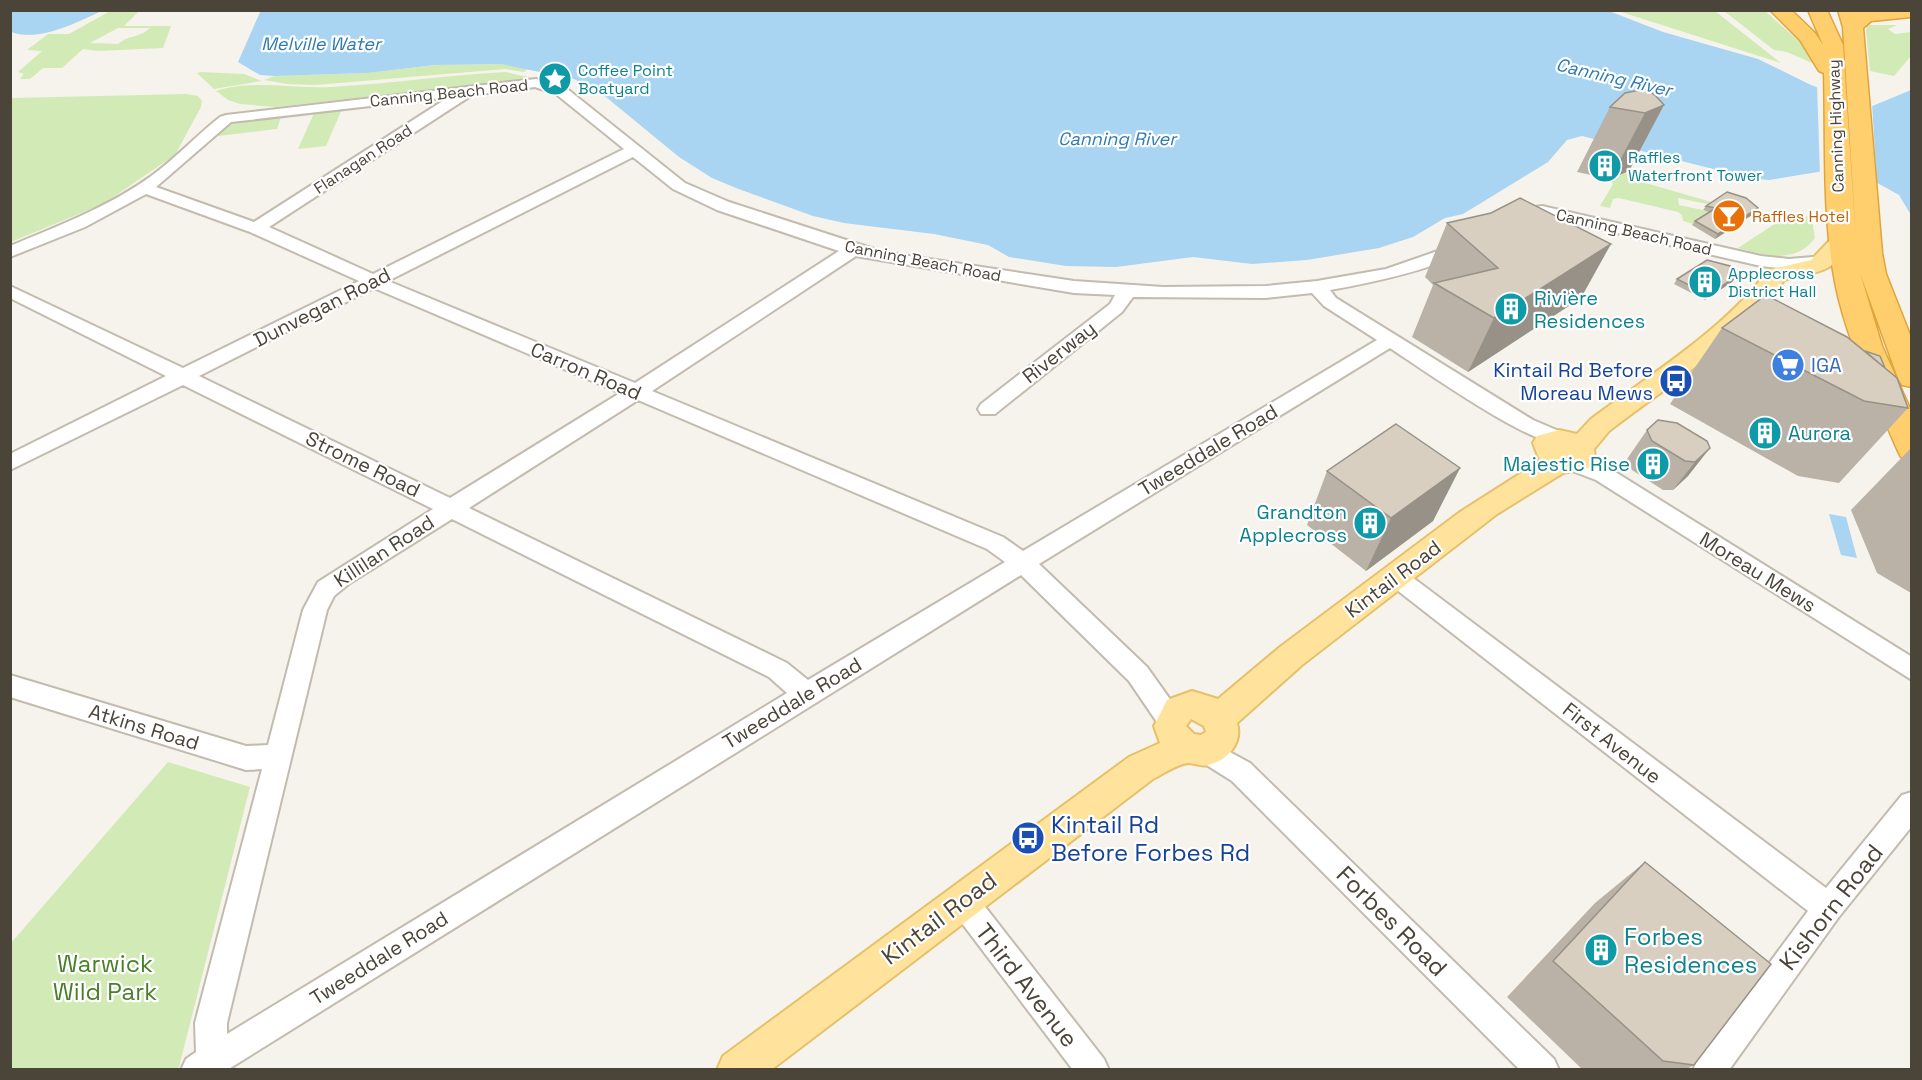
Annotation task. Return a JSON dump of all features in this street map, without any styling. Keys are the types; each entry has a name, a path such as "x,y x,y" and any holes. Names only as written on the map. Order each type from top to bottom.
{"highway":[{"path":"1779,10 1808,37 1834,82"},
{"path":"1806,10 1821,18"},
{"path":"1850,19 1866,15 1902,12"},
{"name":"Canning Highway","path":"1821,18 1833,45 1842,241 1911,378"},
{"name":"Canning Highway","path":"1850,19 1858,87 1863,188 1861,279 1868,346 1911,449"}],"main road":[{"path":"1771,281 1781,274 1812,269 1825,261 1842,241"},
{"name":"Kintail Road","path":"1719,334 1760,312 1794,282 1861,279"},
{"name":"Kintail Road","path":"737,1070 1719,334 1762,295 1771,281"}],"street":[{"name":"Canning Beach Road","path":"144,188 172,168 226,116 536,83 554,87 679,186 853,250 1074,287 1126,293 1266,292 1317,287 1410,268 1472,244"},
{"name":"Flanagan Road","path":"256,228 471,90"},
{"name":"Dunvegan Road","path":"10,463 632,151"},
{"name":"Carron Road","path":"144,188 256,228 374,281 995,543 1023,563"},
{"path":"10,252 89,219 144,188"},
{"name":"Canning Beach Road","path":"1771,281 1749,265 1580,224 1545,217 1512,224 1528,213 1542,211 1761,261 1789,264 1825,261"},
{"name":"Killilan Road","path":"204,1065 211,1023 315,610 322,595 342,577 636,392 853,250"},
{"path":"1317,287 1330,302 1564,450"},
{"name":"Strome Road","path":"10,291 778,670 806,694"},
{"name":"Riverway","path":"988,409 1116,308 1126,293"},
{"name":"Tweeddale Road","path":"204,1065 806,694 1390,340"},
{"name":"Moreau Mews","path":"1564,450 1911,670"},
{"name":"Forbes Road","path":"1023,563 1148,685 1196,726 1543,1070"},
{"name":"First Avenue","path":"1396,577 1828,908"},
{"name":"Atkins Road","path":"10,686 246,758 280,756"},
{"name":"Kishorn Road","path":"1709,1070 1828,908 1911,804"},
{"name":"Third Avenue","path":"962,900 1093,1070"}],"green space":[{"path":"112,10 139,11 124,26 171,26 163,48 98,51 83,49 62,68 43,68 30,79 20,79 24,74 18,72 42,51 27,50 48,34 69,34","holes":["118,28 150,28 118,44 90,43"]},
{"path":"1618,11 1715,11 1781,63"},
{"path":"1724,11 1765,11 1805,46 1812,63 1787,52 1774,50"},
{"path":"1868,25 1897,25 1888,29 1895,34 1911,32 1911,56 1894,76 1870,71 1866,30"},
{"path":"501,64 530,67 524,72 505,69 315,85 264,80 275,76 367,73 436,65"},
{"path":"505,72 551,82 490,83 276,107 240,104 228,100 216,91 230,87 258,85 353,86"},
{"path":"197,73 244,74 262,81 214,89"},
{"path":"186,94 198,96 202,101 201,107 175,155 103,204 11,242 11,98"},
{"path":"342,109 326,146 298,149 315,111"},
{"path":"281,117 277,129 218,136 222,128 231,123"},
{"path":"1626,173 1638,175 1636,179 1642,182 1715,203 1712,205 1678,198 1679,205 1712,212 1693,224 1683,221 1682,215 1678,212 1619,198 1613,199 1610,208 1600,206 1613,184 1610,179"},
{"path":"1811,214 1815,238 1799,252 1780,256 1738,248 1779,221 1794,222"},
{"name":"Warwick Wild Park","path":"168,762 250,787 179,1067 174,1070 11,1069 11,943"}],"water":[{"path":"11,10 102,11 57,30 34,35 11,32"},
{"name":"Canning River","path":"261,10 1609,11 1663,32 1758,59 1811,85 1870,107 1911,90 1911,215 1899,195 1863,175 1830,170 1769,180 1749,178 1582,136 1567,140 1548,162 1463,214 1445,218 1413,237 1379,248 1307,260 1252,264 1193,257 1116,267 1066,266 1009,257 988,245 934,234 844,223 813,216 736,188 712,178 679,157 606,97 574,79 501,64 435,65 367,73 260,75 238,62"},
{"path":"1829,514 1846,517 1857,558 1841,555"}],"pier":[{"path":"1817,84 1872,103 1877,187 1862,178 1830,173 1820,175"}],"building":[{"path":"1645,89 1655,95 1664,105 1645,113 1610,107 1625,93"},
{"name":"Raffles Hotel","path":"1727,192 1746,198 1758,208 1718,234 1695,221 1716,208 1706,206"},
{"path":"1520,198 1611,244 1494,318 1434,283 1498,268 1447,223 1491,213"},
{"name":"Applecross District Hall","path":"1707,260 1730,266 1736,277 1708,295 1677,279"},
{"path":"1766,295 1847,337 1897,378 1908,408 1864,401 1722,328"},
{"path":"1865,351 1880,356 1885,368"},
{"path":"1658,420 1677,423 1707,441 1710,448 1695,462 1685,461 1652,441 1647,430"},
{"path":"1396,424 1460,468 1391,518 1327,471"},
{"path":"1645,862 1771,964 1694,1065 1663,1061 1553,961"}],"place":[{"name":"Coffee Point Boatyard","path":"555,79"},
{"name":"Raffles Waterfront Tower","path":"1605,166"},
{"name":"Raffles Hotel","path":"1729,216"},
{"name":"Applecross District Hall","path":"1705,282"},
{"name":"Rivière Residences","path":"1511,309"},
{"name":"IGA","path":"1788,365"},
{"name":"Kintail Rd Before Moreau Mews","path":"1676,381"},
{"name":"Aurora","path":"1765,433"},
{"name":"Majestic Rise","path":"1653,464"},
{"name":"Grandton Applecross","path":"1370,523"},
{"name":"Kintail Rd Before Forbes Rd","path":"1028,838"},
{"name":"Forbes Residences","path":"1601,950"}],"water label":[{"name":"Melville Water","path":"321,43"}]}
